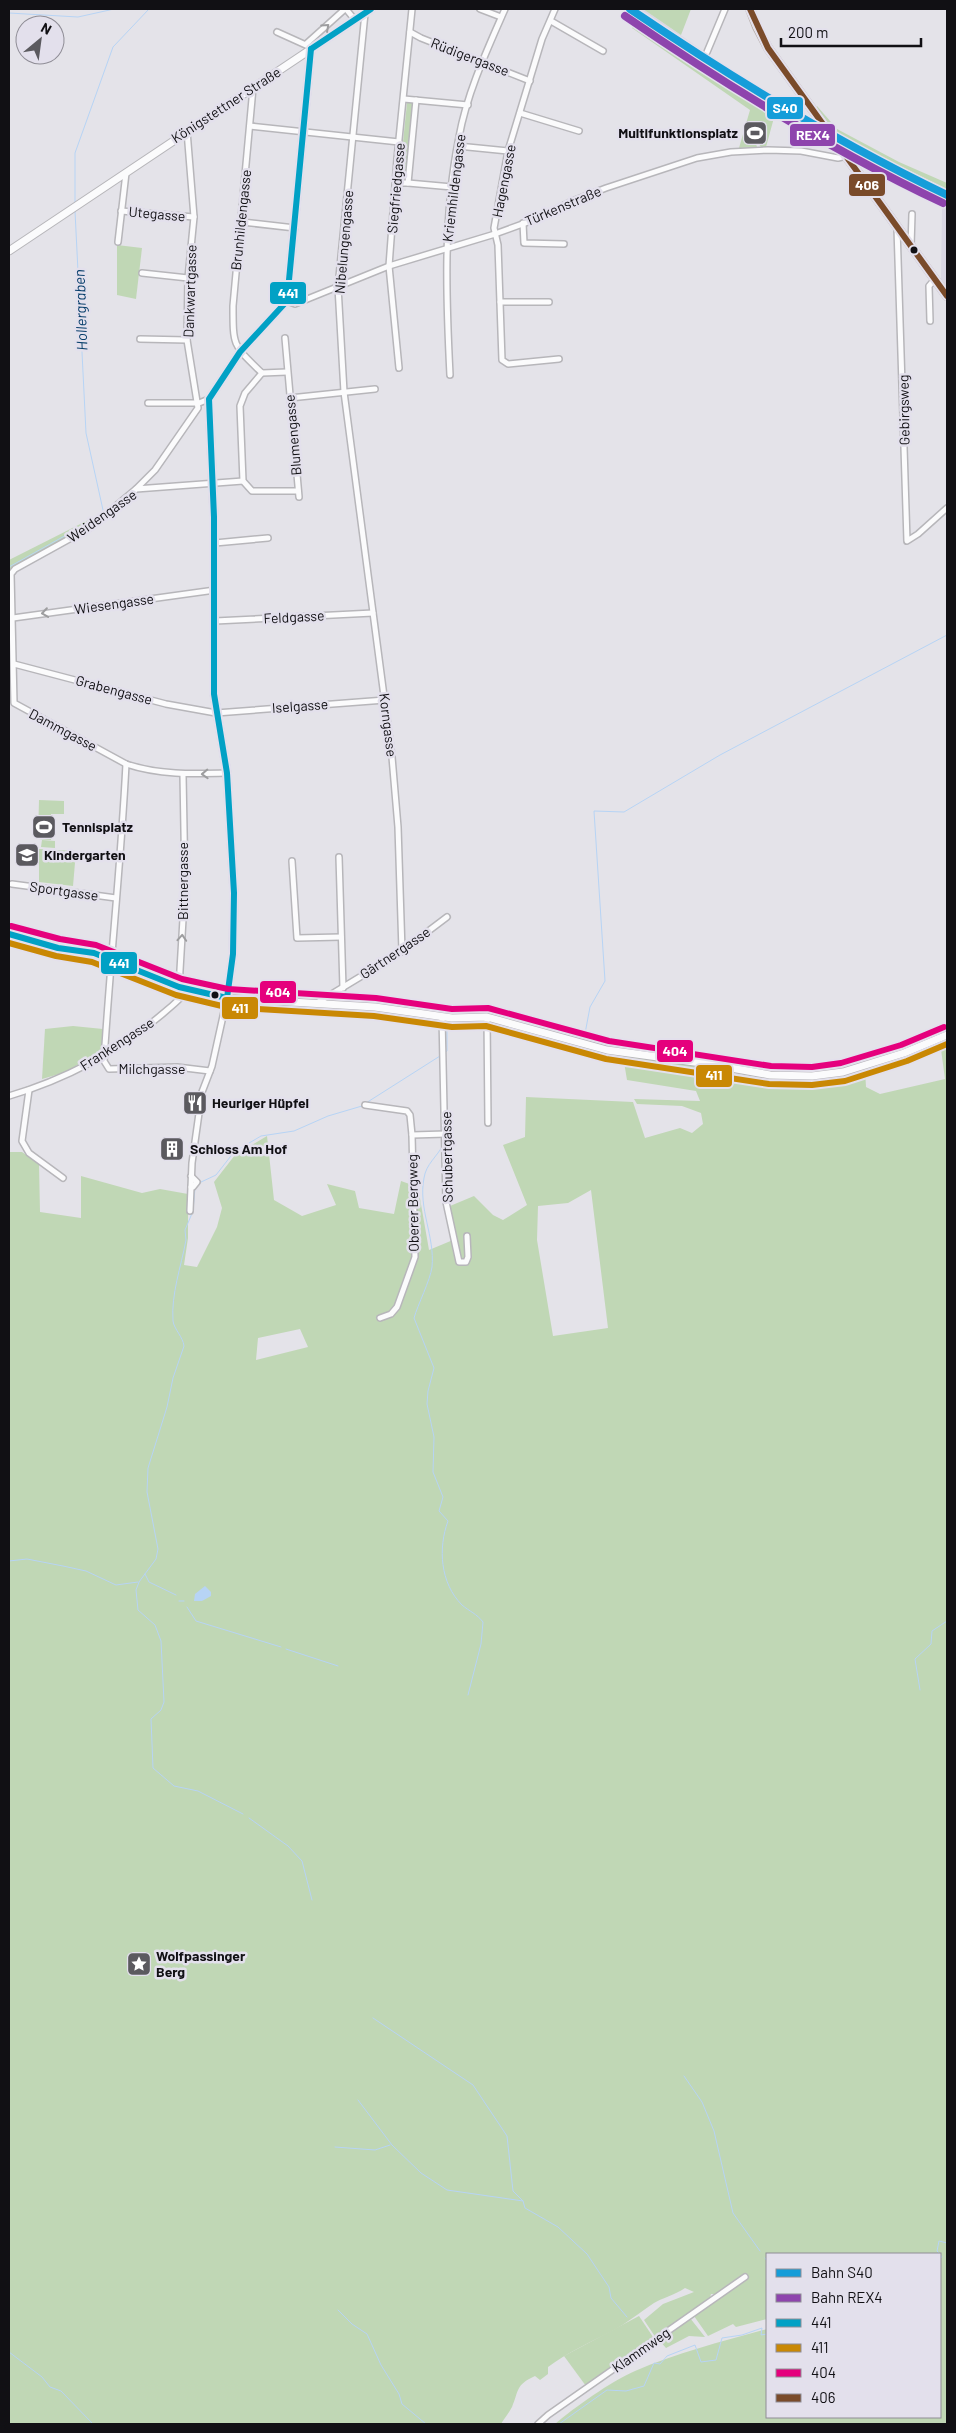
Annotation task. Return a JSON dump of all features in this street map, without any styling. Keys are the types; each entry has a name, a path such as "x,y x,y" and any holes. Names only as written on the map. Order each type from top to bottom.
{"main road":[{"path":"750,9 768,48 947,296"}],"street":[{"path":"148,403 199,403 209,399 240,352 287,301 304,131 309,47 345,9 355,20"},
{"name":"Siegfriedgasse","path":"399,368 389,266 412,9"},
{"path":"480,9 501,17"},
{"name":"Kriemhildengasse","path":"450,375 446,300 452,187 458,146 468,105 482,63 504,9"},
{"name":"Hagengasse","path":"555,9 542,39 508,151 495,234 498,245 502,360 508,364 559,359"},
{"path":"707,52 725,9"},
{"name":"Königstettner Straße","path":"9,251 253,88 309,47 368,11"},
{"name":"Nibelungengasse","path":"359,500 344,392 338,287 368,11"},
{"path":"551,21 603,51"},
{"path":"277,32 309,47"},
{"name":"Rüdigergasse","path":"410,32 482,63 530,80"},
{"name":"Brunhildengasse","path":"240,352 236,346 233,331 233,306 253,88"},
{"path":"404,99 468,105"},
{"path":"408,183 416,100"},
{"path":"520,114 579,131"},
{"path":"250,126 399,142"},
{"name":"Dankwartgasse","path":"187,131 194,217 188,278 187,340 199,403"},
{"path":"458,146 508,151"},
{"name":"Türkenstraße","path":"287,301 295,304 389,266 495,234 606,188 711,155 779,150 814,153 838,158 846,156"},
{"path":"118,242 126,172"},
{"path":"396,182 452,187"},
{"name":"Utegasse","path":"121,211 194,217"},
{"path":"911,246 912,214"},
{"path":"242,222 295,228"},
{"path":"523,223 524,243 564,244"},
{"name":"Gebirgsweg","path":"897,227 907,540 918,534 947,508"},
{"path":"142,273 188,278"},
{"path":"930,321 929,286 935,279"},
{"path":"500,302 549,302"},
{"name":"Blumengasse","path":"285,338 299,497"},
{"path":"140,339 187,340"},
{"path":"240,352 262,373 287,372"},
{"path":"262,373 245,393 240,406 243,481 252,491 298,491"},
{"path":"290,398 375,390"},
{"path":"190,1211 192,1176 202,1092 210,1071 227,998 233,954 234,893 227,773 216,713 215,543 209,399"},
{"path":"136,489 155,470 198,408 199,403"},
{"name":"Weidengasse","path":"11,584 11,574 15,569 91,527 136,489 243,481"},
{"name":"Korngasse","path":"359,500 372,613 385,700 398,828 402,951"},
{"path":"215,543 268,538"},
{"name":"Dammgasse","path":"11,584 14,703 126,764 145,770 183,774 227,773"},
{"name":"Wiesengasse","path":"13,618 215,590"},
{"name":"Feldgasse","path":"215,621 372,613"},
{"name":"Grabengasse","path":"14,664 166,704 216,713"},
{"name":"Iselgasse","path":"216,713 385,700"},
{"path":"105,1055 110,960 120,867 126,764"},
{"name":"Bittnergasse","path":"179,987 185,885 183,774"},
{"path":"339,857 343,988"},
{"path":"292,861 297,938 341,937"},
{"name":"Sportgasse","path":"12,884 116,898"},
{"name":"Gärtnergasse","path":"316,1004 402,951 447,917"},
{"path":"9,934 92,957 110,960 179,987 227,998 375,1006 442,1018 487,1021 619,1052 709,1064 770,1075 812,1076 843,1072 904,1054 947,1036"},
{"name":"Frankengasse","path":"9,1096 68,1074 105,1055 169,1009 190,990"},
{"name":"Schubertgasse","path":"442,1018 446,1202 459,1262 466,1262 468,1257 467,1236"},
{"path":"487,1021 488,1123"},
{"name":"Milchgasse","path":"105,1055 104,1061 109,1069 177,1067 210,1071"},
{"path":"29,1090 22,1141 29,1153 63,1178"},
{"name":"Oberer Bergweg","path":"365,1105 407,1112 410,1115 412,1135 415,1257 397,1307 391,1314 380,1318"},
{"path":"412,1135 445,1134"},
{"name":"Klammweg","path":"538,2424 548,2415 745,2277"}],"shaded area":[{"path":"627,9 643,9 752,85 819,124 830,139 731,80"},
{"path":"834,134 947,189 947,196 843,146"},
{"path":"942,207 947,209 947,287 941,279"}],"green space":[{"path":"643,9 691,9 681,35"},
{"path":"637,16 731,80 830,139 839,152 835,153 816,136 812,137 775,114 766,147 761,147 757,142 749,140 753,124 762,125 752,122 748,142 756,144 757,147 739,148 750,110 632,28"},
{"path":"407,103 414,103 406,182 399,181"},
{"path":"817,106 837,129 899,162 947,183 947,189 834,134 817,110"},
{"path":"881,166 947,196 947,209 878,173"},
{"path":"117,245 142,248 136,299 117,295"},
{"path":"108,510 104,516 9,570 9,560"},
{"name":"Tennisplatz","path":"39,800 64,801 64,814 51,814 51,840 38,839"},
{"path":"42,840 55,841 55,848 41,847"},
{"path":"39,849 76,851 73,886 39,882"},
{"path":"73,1026 103,1029 103,1049 66,1072 42,1079 45,1029"},
{"path":"947,1040 947,2424 555,2424 593,2395 635,2371 684,2353 766,2329 766,2418 941,2418 941,2253 766,2253 766,2319 736,2327 733,2324 708,2336 694,2316 743,2281 720,2294 711,2294 709,2301 656,2338 644,2320 663,2304 694,2292 685,2288 654,2303 617,2328 563,2357 548,2367 548,2374 540,2380 535,2376 524,2382 501,2424 9,2424 9,1152 22,1152 39,1164 40,1212 81,1218 81,1176 142,1193 160,1189 188,1194 188,1238 184,1265 197,1267 217,1227 222,1208 214,1182 235,1155 267,1136 274,1200 302,1216 336,1205 327,1184 355,1191 359,1208 394,1214 401,1181 418,1187 429,1250 453,1240 450,1206 474,1196 493,1215 503,1220 527,1205 503,1145 525,1137 526,1097 633,1102 645,1138 680,1128 692,1133 703,1124 701,1113 682,1106 637,1104 634,1099 700,1101 696,1091 627,1080 623,1056 698,1065 702,1069 762,1078 764,1080 800,1081 865,1070 866,1087 880,1094 945,1079 940,1042","holes":["591,1190 608,1328 553,1336 537,1240 538,1206 568,1203","300,1329 308,1347 256,1360 258,1338"]},
{"path":"639,2316 653,2337 586,2386 564,2356"},
{"path":"690,2318 705,2337 689,2336 666,2348 658,2339"}],"water":[{"path":"205,1586 211,1592 211,1596 202,1601 194,1601 195,1594"}],"waterway":[{"path":"9,13 78,17 114,9"},
{"name":"Hollergraben","path":"75,204 75,153 113,47 149,9"},
{"name":"Hollergraben","path":"9,567 102,515 103,510 86,433 75,211"},
{"path":"584,1039 590,1007 605,981 594,811 624,812 720,755 947,635"},
{"path":"446,1052 447,1023 486,1022"},
{"path":"490,1023 583,1048 583,1046"},
{"path":"366,1103 440,1056"},
{"path":"199,1183 216,1175 234,1152 261,1136 294,1131 328,1116 362,1106"},
{"path":"443,1145 429,1165 424,1178 423,1201 431,1244 432,1267 414,1318 434,1368 427,1404 434,1437 433,1472 443,1497 439,1511 448,1521 442,1554 445,1576 449,1586 462,1605 483,1622 481,1644 468,1695"},
{"path":"195,1188 193,1211 185,1230 186,1240 175,1291 173,1311 173,1321 184,1346 148,1468 147,1492 158,1549 156,1559 139,1582 136,1590 138,1610 155,1625 161,1641 164,1702 161,1710 151,1719 153,1768 174,1786 198,1791 243,1814"},
{"path":"9,1561 27,1559 86,1571 116,1585 138,1582"},
{"path":"145,1574 149,1582 176,1595"},
{"path":"179,1601 184,1601"},
{"path":"187,1607 196,1621 281,1647"},
{"path":"920,1690 915,1659 931,1644 932,1631 947,1621"},
{"path":"286,1649 338,1666"},
{"path":"249,1818 288,1846 302,1861 312,1900"},
{"path":"373,2018 473,2085 507,2136 513,2191 523,2201 525,2208 558,2227 587,2254 609,2287 611,2298 627,2317"},
{"path":"684,2076 702,2102 714,2131 733,2213 760,2251"},
{"path":"358,2100 392,2145 421,2173 447,2190 523,2201"},
{"path":"335,2147 375,2150 390,2145"},
{"path":"939,2253 937,2251 939,2241 947,2243"},
{"path":"338,2310 352,2324 367,2334 381,2365 399,2394 402,2404 426,2424"},
{"path":"559,2424 607,2390 626,2391 644,2386 654,2363 660,2364 667,2356 695,2345 701,2362 716,2360 722,2338 742,2335 762,2328 761,2335 766,2334"},
{"path":"9,2352 42,2377 50,2387 61,2391 93,2424"}],"rail line":[{"name":"S40","path":"630,9 707,60 785,108 865,153 947,195"},
{"name":"REX4","path":"625,16 780,116 901,183 943,203"}],"transit line":[{"name":"441","path":"311,49 371,9"},
{"name":"406","path":"750,9 768,48 947,296"},
{"name":"441","path":"227,998 233,954 234,893 227,773 214,694 214,517 209,399 240,352 287,301 311,49"},
{"name":"404","path":"11,926 60,939 96,945 182,979 228,989 376,998 452,1009 488,1008 609,1041 771,1066 812,1067 841,1063 901,1045 944,1027"},
{"name":"441","path":"9,934 58,948 94,953 179,987 227,998"},
{"name":"411","path":"9,943 56,956 92,962 176,995 226,1007 374,1016 452,1027 486,1026 606,1059 769,1084 812,1085 845,1081 907,1061 947,1044"}],"place":[{"name":"Multifunktionsplatz","path":"755,133"},
{"name":"Tennisplatz","path":"44,827"},
{"name":"Kindergarten","path":"27,855"},
{"name":"Heuriger Hüpfel","path":"195,1103"},
{"name":"Schloss Am Hof","path":"172,1149"},
{"name":"Wolfpassinger Berg","path":"139,1964"}]}
